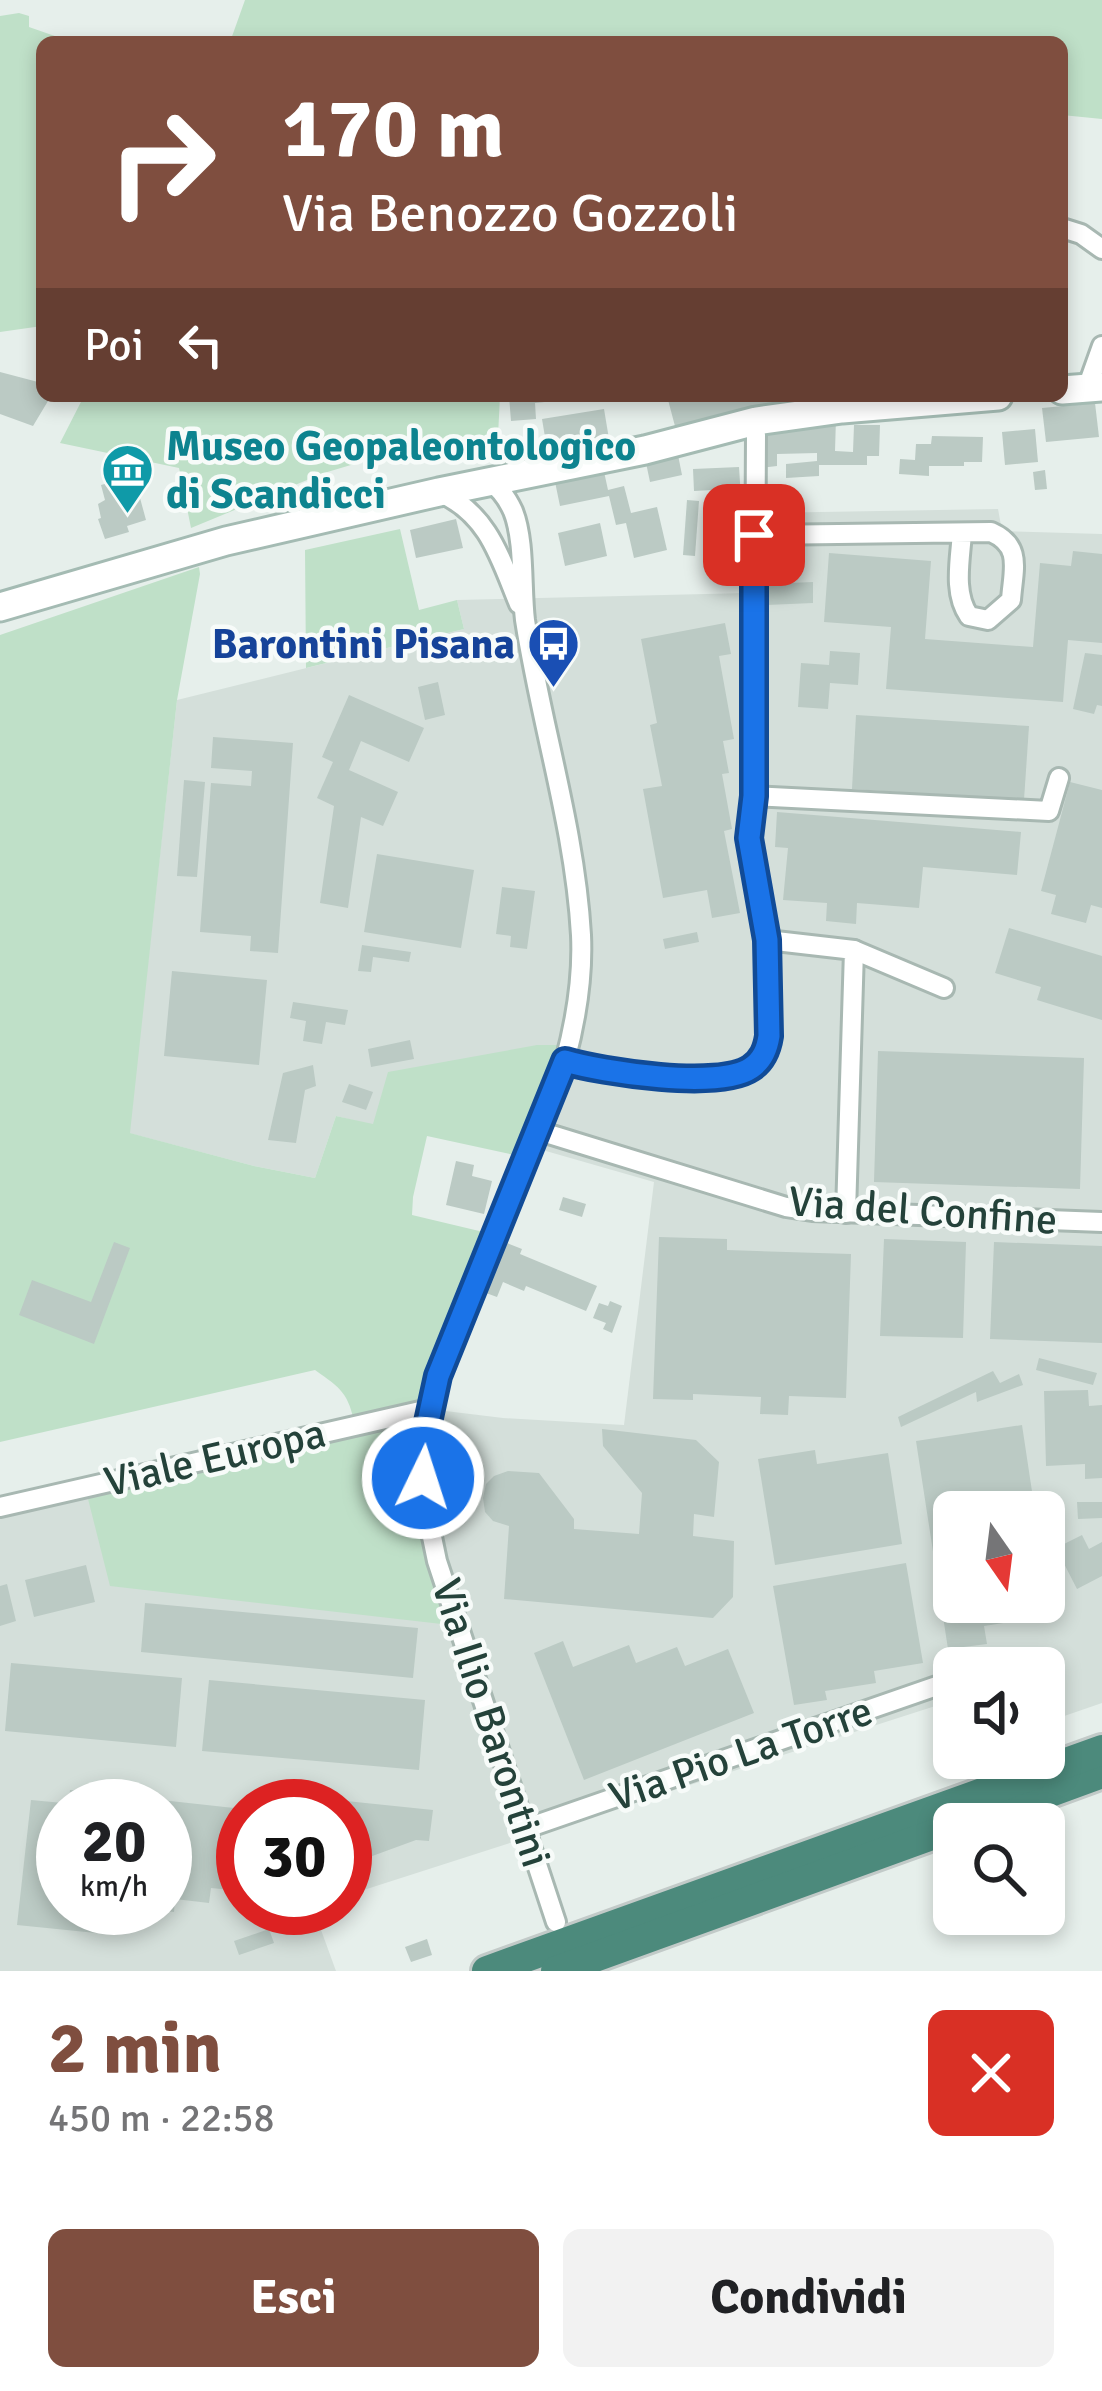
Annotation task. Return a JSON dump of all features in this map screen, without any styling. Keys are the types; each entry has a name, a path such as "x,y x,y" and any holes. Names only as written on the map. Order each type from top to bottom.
{"highway":[{"path":"488,1971 1102,1750"},
{"path":"1020,1803 1102,1773"},
{"path":"556,1971 933,1835"}],"main road":[{"path":"0,608 185,551 439,492 784,416 934,402"}],"street":[{"path":"1068,230 1102,249"},
{"path":"1084,389 1102,346"},
{"path":"565,1061 605,1072 718,1077 749,1070 768,1042 767,940 749,838 754,796 756,435"},
{"path":"514,513 521,493 536,474"},
{"path":"490,482 514,513"},
{"path":"484,525 490,482"},
{"path":"439,492 461,503 484,525"},
{"name":"Via Ilio Barontini","path":"514,513 525,619 570,854 581,932 581,977 565,1061 438,1376 423,1445 423,1478 433,1544 556,1922"},
{"name":"Via Ilio Barontini","path":"484,525 525,619"},
{"path":"754,535 992,532 1007,539 1013,550 1011,600 988,620 969,616 961,605 962,533"},
{"path":"754,796 1049,811 1059,778"},
{"path":"767,940 854,950 944,988"},
{"path":"846,1213 854,950"},
{"name":"Via del Confine","path":"538,1131 786,1207 1102,1222"},
{"name":"Viale Europa","path":"0,1507 429,1408"},
{"name":"Via Pio La Torre","path":"527,1828 933,1687"}],"shaded area":[{"path":"998,509 1002,531 1102,534 1102,1703 1065,1716 1065,1647 933,1647 933,1707 372,1887 372,1779 216,1779 216,1935 323,1935 336,1971 0,1971 0,1507 85,1487 433,1544 429,1409 624,1425 654,1182 532,1147 336,1116 315,1178 129,1133 177,700 464,629 457,600 747,593 760,513"}],"green space":[{"path":"245,0 1102,0 1102,119 1068,116 1068,36 232,36"},
{"path":"0,16 29,16 29,27 55,36 36,36 36,327 0,332"},
{"path":"81,402 500,402 497,456 361,462 191,528 179,468 60,443"},
{"path":"400,529 419,610 457,600 464,629 306,668 305,550"},
{"path":"199,567 177,700 130,1133 315,1178 336,1116 373,1124 388,1072 537,1045 569,1045 528,1158 427,1136 413,1197 412,1215 496,1235 438,1376 423,1478 459,1626 110,1586 85,1487 355,1425 342,1393 315,1370 0,1442 0,635"}],"building":[{"path":"0,372 36,381 36,402 47,402 33,426 0,414"},
{"path":"509,402 545,402 535,403 536,419 511,421"},
{"path":"669,402 786,402 676,430"},
{"path":"1095,403 1099,437 1046,442 1042,408"},
{"path":"604,409 610,445 548,455 542,419"},
{"path":"836,418 835,451 853,452 854,425 880,425 879,456 867,456 867,465 819,465 819,476 786,478 786,464 817,461 817,453 777,454 777,466 760,468 759,426"},
{"path":"1035,429 1038,462 1005,465 1002,432"},
{"path":"932,436 983,437 982,462 929,466 929,476 899,474 900,459 915,460 916,444 931,444"},
{"path":"677,450 682,475 650,482 645,458"},
{"path":"603,467 608,490 624,486 631,513 657,507 667,550 634,558 626,523 616,525 609,496 560,506 554,477"},
{"path":"739,467 741,498 749,498 750,525 720,526 719,499 714,499 713,490 694,491 693,469"},
{"path":"1045,470 1047,489 1035,490 1033,472"},
{"path":"134,476 146,520 127,526 129,532 105,539 98,519 98,504 105,500 101,485"},
{"path":"687,500 699,501 695,556 683,555"},
{"path":"456,519 463,548 416,558 410,530"},
{"path":"600,523 607,556 565,566 558,533"},
{"path":"738,544 739,559 709,561 709,545"},
{"path":"1073,551 1102,554 1102,643 1068,640 1063,702 886,689 891,627 824,622 829,553 931,561 925,639 1033,647 1040,563 1071,566"},
{"path":"813,582 813,603 767,605 766,584"},
{"path":"725,623 731,654 719,656 734,739 723,741 729,773 722,774 732,829 724,831 740,913 712,918 707,890 663,898 643,789 662,786 650,725 657,723 641,639"},
{"path":"830,651 860,653 858,685 830,683 828,709 798,707 801,663 829,665"},
{"path":"1085,653 1102,655 1102,706 1097,705 1094,714 1073,709"},
{"path":"438,682 445,715 425,720 418,687"},
{"path":"349,695 424,728 409,762 361,741 349,770 398,792 383,826 361,817 348,908 320,903 334,806 317,798 333,762 322,757"},
{"path":"856,715 1029,726 1024,800 852,789"},
{"path":"213,737 293,743 278,953 250,951 251,936 200,932 211,783 251,786 252,771 211,768"},
{"path":"184,780 205,782 197,877 177,876"},
{"path":"1070,782 1102,790 1102,908 1091,905 1086,923 1051,914 1056,895 1041,891"},
{"path":"777,812 1021,832 1017,875 923,867 919,908 857,903 856,924 826,921 827,903 783,900 788,848 775,847"},
{"path":"377,854 474,870 461,948 364,932"},
{"path":"502,887 535,891 527,949 510,947 511,936 496,934"},
{"path":"1009,928 1102,956 1102,1020 1037,1000 1041,987 995,973"},
{"path":"697,932 699,942 665,949 663,939"},
{"path":"362,945 411,952 409,962 373,957 371,972 358,971"},
{"path":"172,971 267,980 259,1065 164,1056"},
{"path":"293,1002 348,1010 345,1025 326,1022 322,1044 303,1041 306,1021 290,1018"},
{"path":"410,1040 414,1059 371,1067 368,1049"},
{"path":"878,1051 1084,1058 1080,1189 874,1182"},
{"path":"313,1065 316,1086 305,1090 296,1143 268,1140 283,1073"},
{"path":"349,1084 373,1092 366,1110 342,1102"},
{"path":"456,1161 474,1165 472,1176 492,1181 484,1214 446,1205"},
{"path":"563,1197 586,1204 582,1217 559,1210"},
{"path":"659,1237 727,1239 727,1250 851,1254 846,1398 789,1396 788,1415 760,1414 761,1397 693,1394 693,1400 653,1399"},
{"path":"884,1239 966,1242 963,1338 880,1336"},
{"path":"114,1242 130,1248 94,1344 19,1315 32,1280 91,1302"},
{"path":"994,1242 1102,1246 1102,1343 990,1339"},
{"path":"507,1243 522,1249 520,1254 597,1286 586,1311 526,1286 524,1291 503,1282 497,1297 486,1293"},
{"path":"610,1301 622,1306 612,1333 603,1329 606,1323 593,1318 599,1303 608,1306"},
{"path":"1039,1358 1097,1373 1093,1385 1036,1370"},
{"path":"993,1371 1000,1383 1019,1374 1023,1385 977,1402 976,1392 901,1427 898,1417"},
{"path":"1088,1390 1089,1406 1102,1405 1102,1478 1085,1479 1085,1464 1046,1466 1044,1391"},
{"path":"1022,1425 1032,1491 933,1491 933,1552 916,1441"},
{"path":"602,1429 696,1440 719,1462 714,1517 694,1514 693,1536 734,1541 733,1597 713,1618 504,1599 509,1526 493,1521 485,1512 483,1498 494,1476 508,1471 539,1473 574,1519 574,1529 639,1534 642,1493 603,1446"},
{"path":"815,1450 817,1464 888,1453 902,1544 775,1565 758,1459"},
{"path":"1077,1502 1102,1502 1102,1518 1078,1519"},
{"path":"1082,1535 1089,1549 1102,1542 1102,1576 1077,1589 1065,1566 1065,1544"},
{"path":"906,1563 923,1663 874,1671 876,1683 825,1691 827,1700 794,1705 773,1586"},
{"path":"86,1565 95,1602 34,1617 25,1580"},
{"path":"7,1584 16,1621 0,1626 0,1586"},
{"path":"145,1603 418,1628 413,1678 141,1652"},
{"path":"944,1623 1003,1623 984,1626 987,1644 948,1647"},
{"path":"563,1641 573,1667 629,1645 636,1663 677,1647 685,1666 728,1649 754,1713 584,1780 534,1653"},
{"path":"11,1663 182,1678 176,1747 5,1731"},
{"path":"209,1680 425,1700 419,1770 202,1751"},
{"path":"31,1800 36,1800 36,1927 17,1925"},
{"path":"192,1803 216,1806 216,1888 211,1888 209,1903 192,1901"},
{"path":"372,1804 433,1810 429,1841 416,1840 372,1856"},
{"path":"271,1935 274,1943 239,1955 234,1941"},
{"path":"427,1939 432,1955 411,1962 405,1947"}],"place":[{"name":"Museo Geopaleontologico di Scandicci","path":"127,516"},
{"name":"Barontini Pisana","path":"554,690"}],"route":[{"path":"423,1478 423,1445 438,1376 565,1061 616,1073 718,1077 749,1070 766,1049 767,940 749,838 754,796 754,535"}]}
